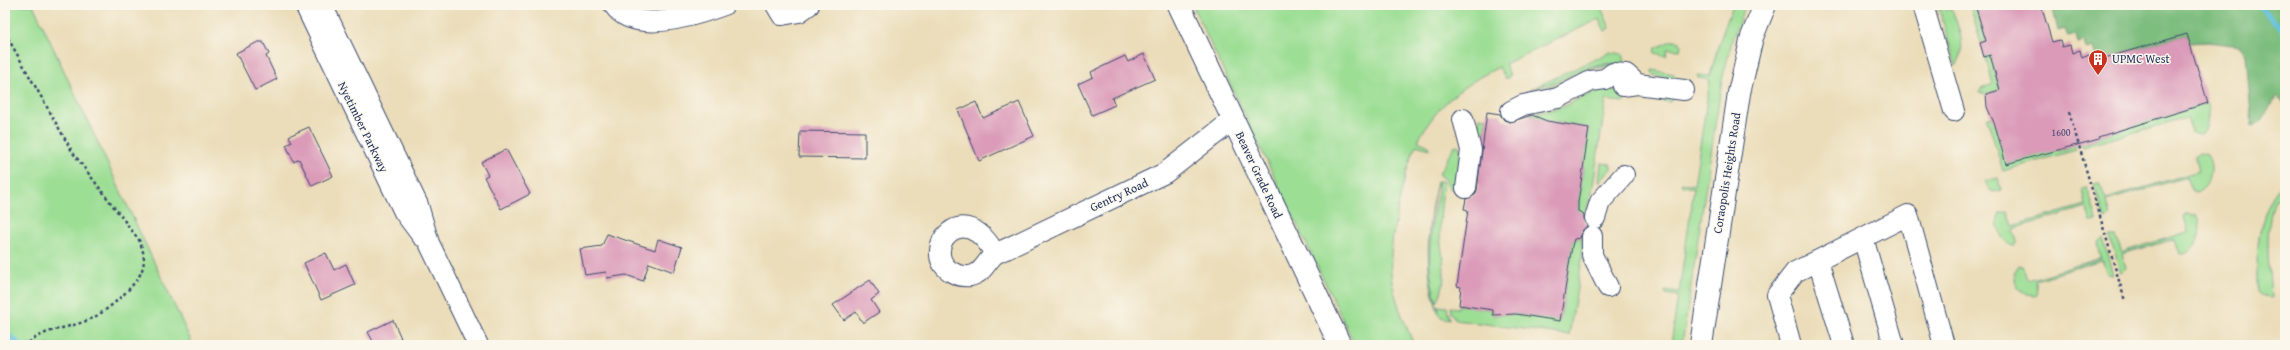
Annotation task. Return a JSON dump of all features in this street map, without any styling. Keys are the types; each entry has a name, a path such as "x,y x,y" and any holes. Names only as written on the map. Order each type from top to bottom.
{"main road":[{"name":"Beaver Grade Road","path":"1179,5 1340,345"},
{"name":"Coraopolis Heights Road","path":"1702,345 1739,93 1752,37 1765,5"}],"street":[{"name":"Nyetimber Parkway","path":"305,5 404,212 429,244"},
{"name":"Nyetimber Parkway","path":"322,5 418,205 429,244 478,345"},
{"path":"614,5 620,14 642,22 670,12 705,12 724,5"},
{"path":"776,5 782,15 799,12 809,5"},
{"path":"1923,5 1954,111"},
{"path":"1511,112 1523,105 1558,98 1591,81 1605,79 1613,73 1626,74 1637,84 1684,90"},
{"path":"1463,119 1471,150 1466,188"},
{"name":"Gentry Road","path":"995,254 1165,173 1233,120"},
{"path":"1608,287 1592,255 1593,227 1600,202 1624,175"},
{"path":"1791,345 1777,295 1795,272 1908,215 1944,345"},
{"path":"1863,238 1894,345"},
{"path":"1818,261 1844,345"}],"path":[{"path":"5,33 73,153 139,240 143,250 144,260 142,271 136,281 107,309 87,321 48,331 26,345"},
{"path":"2069,112 2125,301"}],"green space":[{"path":"5,5 33,5 193,345 5,345"},
{"path":"1192,5 1600,5 1610,28 1605,31 1599,19 1505,64 1510,75 1508,78 1505,78 1499,67 1463,88 1442,106 1433,117 1418,141 1429,146 1430,149 1416,145 1406,173 1394,228 1392,245 1392,284 1400,311 1414,345 1355,345"},
{"path":"1733,5 1746,5 1733,37 1722,80 1682,345 1671,345 1678,296 1666,294 1665,291 1679,293 1694,188 1682,186 1681,183 1694,185 1710,80 1698,78 1697,75 1710,76 1719,43"},
{"path":"1938,5 1943,5 1945,11 1952,9 1959,30 1962,45 1960,59 1956,66"},
{"path":"1970,5 1975,5 1986,41 1981,43"},
{"path":"2052,5 2285,5 2284,103 2277,96 2259,122 2252,126 2246,55 2244,49 2240,46 2208,42 2190,43 2187,34 2098,60 2094,47 2087,49 2085,41 2078,43 2076,35 2068,37 2065,29 2058,31"},
{"path":"1671,41 1678,41 1681,46 1680,50 1668,49 1666,56 1655,53 1656,48"},
{"path":"1611,52 1622,54 1625,65 1590,69 1553,88 1520,96 1552,86 1592,68 1622,65 1601,64 1593,66 1553,83 1529,90"},
{"path":"1990,55 2000,90 1986,94 1979,93 1981,89 1993,84 1985,56"},
{"path":"1652,70 1674,74 1676,76 1673,79 1653,75"},
{"path":"1598,90 1618,90 1625,94 1625,100 1622,102 1606,100 1592,192 1585,214 1578,210 1578,203 1589,128 1547,121 1530,114 1562,107"},
{"path":"1646,95 1672,98 1672,100 1670,102 1648,99"},
{"path":"2208,103 2208,124 2202,133 2192,133 2187,117 2083,147 2081,142 2086,140 2087,143 2099,139 2098,137"},
{"path":"1480,117 1487,118 1482,146 1477,132"},
{"path":"1993,117 2007,164 2058,149 2059,151 2071,147 2071,145 2074,144 2076,150 2003,171 1987,118"},
{"path":"1458,145 1461,151 1456,189 1449,188 1446,180 1439,174 1454,146"},
{"path":"2199,153 2207,155 2211,166 2208,182 2201,190 2196,193 2192,192 2186,177 2106,201 2110,216 2105,219 2094,184 2099,183 2106,199 2199,171 2195,156"},
{"path":"1601,163 1611,164 1611,169 1599,182"},
{"path":"1998,178 2001,190 1993,192 1989,189 1985,181"},
{"path":"1437,181 1442,181 1445,185 1443,187 1440,226 1444,276 1441,293 1437,302 1431,280 1430,246 1438,193 1438,182 1435,193"},
{"path":"2087,186 2097,221 2091,222 2086,207 2013,229 2017,242 2014,246 2006,242 2002,237 1998,227 1998,217 2001,213 2008,212 2013,226 2085,205 2082,189"},
{"path":"2280,187 2285,189 2285,197 2279,196 2275,199 2269,223 2268,235 2268,261 2271,298 2262,297 2257,293 2257,265 2261,227 2270,202 2277,189"},
{"path":"1435,193 1431,216 1428,248 1431,213"},
{"path":"2186,214 2196,215 2200,226 2198,239 2191,250 2180,254 2175,239 2122,254 2126,268 2121,273 2110,237 2116,237 2122,252 2188,232 2184,218"},
{"path":"1582,237 1582,259 1569,335 1456,320 1451,313 1450,307 1458,308 1459,305 1493,310 1493,315 1516,314 1560,321 1572,246 1574,240"},
{"path":"2103,239 2113,275 2107,274 2102,260 2035,280 2038,292 2036,296 2026,295 2017,287 2014,273 2018,265 2024,267 2028,280 2101,258 2098,243"},
{"path":"1428,248 1434,296 1439,311 1438,306 1447,307 1450,319 1440,317 1434,300 1429,267"}],"building":[{"name":"UPMC West","path":"1975,5 2041,5 2052,42 2060,40 2062,47 2070,45 2072,53 2080,50 2082,58 2089,55 2091,62 2187,34 2208,103 2098,137 2099,139 2006,164 1995,125 1987,107 1986,94 2000,90 1990,55 1984,57 1980,43 1986,41"},
{"path":"258,42 263,42 269,54 266,56 277,79 255,90 236,53"},
{"path":"1144,54 1155,79 1112,98 1115,105 1092,115 1078,84 1093,77 1091,72 1125,56 1128,62"},
{"path":"976,102 983,118 1019,102 1034,136 979,161 958,110"},
{"path":"1487,112 1500,114 1504,120 1510,122 1532,115 1547,121 1589,128 1578,203 1578,211 1584,214 1584,220 1587,226 1582,231 1580,238 1574,239 1572,246 1560,321 1516,314 1493,315 1493,310 1459,305 1461,287 1457,286 1468,210 1464,209 1466,199 1475,195 1477,190"},
{"path":"309,127 333,176 312,186 299,159 294,162 286,145 292,142 289,136"},
{"path":"800,131 865,132 865,158 799,157"},
{"path":"506,149 530,194 501,209 484,177 488,175 481,162"},
{"path":"607,234 655,250 658,239 682,247 674,272 649,263 643,281 626,275 607,278 606,272 585,275 580,249 602,246"},
{"path":"326,253 334,270 346,264 355,285 321,300 304,263"},
{"path":"870,280 879,294 871,300 879,312 863,323 856,312 844,320 833,305"},
{"path":"393,320 401,338 386,345 375,345 368,332"}],"waterway":[{"path":"2258,5 2285,33"},
{"path":"5,332 20,345"}],"place":[{"name":"UPMC West","path":"2098,76"}]}
